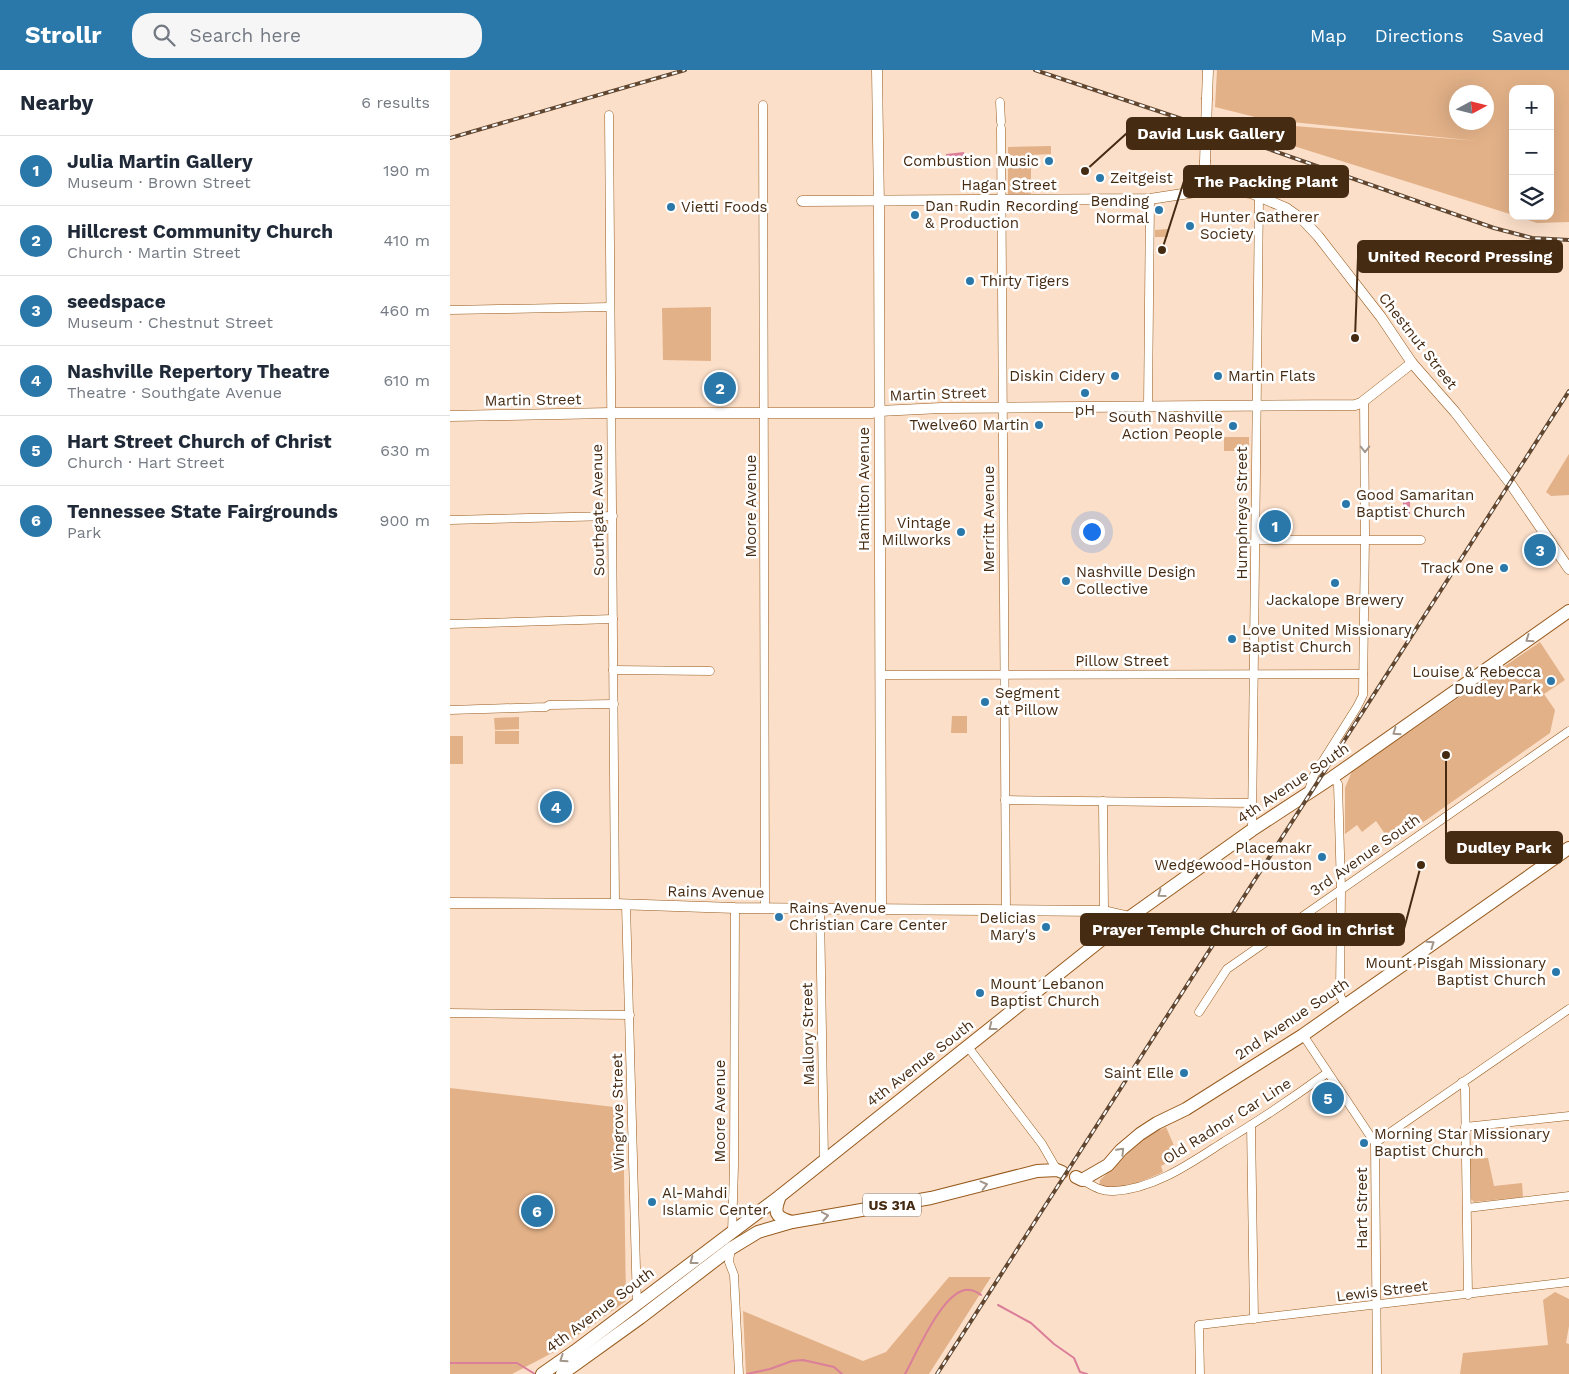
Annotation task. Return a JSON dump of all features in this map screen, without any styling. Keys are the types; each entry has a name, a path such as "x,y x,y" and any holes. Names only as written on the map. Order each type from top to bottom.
{"main road":[{"name":"4th Avenue South","path":"545,1372 780,1196 1130,917 1252,830 1332,777 1569,611"},
{"name":"2nd Avenue South","path":"1079,1179 1108,1165 1121,1150 1157,1123 1186,1109 1303,1035 1569,848"},
{"name":"US 31A","path":"730,1249 758,1232 792,1222 931,1198 1038,1172 1059,1171"},
{"path":"780,1196 776,1213 783,1220 792,1222"},
{"name":"4th Avenue South","path":"562,1374 640,1318 730,1249"}],"street":[{"name":"Hamilton Avenue","path":"877,70 881,908"},
{"path":"1204,190 1208,70"},
{"name":"Merritt Avenue","path":"1000,102 1006,910"},
{"name":"Moore Avenue","path":"763,106 765,908"},
{"name":"Southgate Avenue","path":"609,115 615,904"},
{"name":"Hagan Street","path":"802,201 1150,199 1204,190"},
{"name":"Chestnut Street","path":"1204,190 1238,191 1259,196 1286,208 1303,220 1318,236 1381,318 1412,363 1455,412 1510,482 1569,568"},
{"name":"Humphreys Street","path":"1252,830 1259,196"},
{"path":"1148,406 1150,199"},
{"path":"450,310 610,307"},
{"name":"Martin Street","path":"450,416 610,413 869,413 941,408 1355,405 1412,363"},
{"path":"1308,793 1314,775 1363,695 1364,400"},
{"path":"450,520 612,516"},
{"path":"1256,538 1261,540 1421,540"},
{"path":"450,624 613,619"},
{"path":"613,670 710,671"},
{"name":"Pillow Street","path":"880,675 1363,674"},
{"path":"450,710 614,704"},
{"name":"3rd Avenue South","path":"1199,1012 1227,969 1569,731"},
{"path":"1332,777 1338,784 1341,889 1340,996 1345,1004"},
{"path":"1005,800 1252,803"},
{"path":"1103,801 1104,911"},
{"name":"Rains Avenue","path":"450,903 615,904 735,908 1104,911 1130,917"},
{"name":"Wingrove Street","path":"626,905 636,1303 640,1318"},
{"name":"Moore Avenue","path":"735,908 734,1166 729,1262 734,1275 739,1373"},
{"name":"Mallory Street","path":"820,908 824,1160"},
{"path":"1303,1035 1376,1143 1569,1009"},
{"path":"450,1013 630,1015"},
{"path":"968,1046 1042,1144 1059,1171"},
{"name":"Old Radnor Car Line","path":"1079,1179 1101,1191 1114,1191 1137,1187 1181,1169 1327,1073"},
{"path":"1462,1082 1465,1088 1468,1295"},
{"path":"1465,1127 1569,1116"},
{"path":"1250,1125 1254,1319"},
{"name":"Hart Street","path":"1376,1143 1378,1374"},
{"path":"1467,1208 1569,1196"},
{"name":"Lewis Street","path":"1200,1374 1199,1325 1377,1306 1569,1282"}],"shaded area":[{"path":"1217,70 1569,70 1569,222 1537,223 1528,220 1554,220 1554,85 1509,85 1509,214 1259,135 1270,124 1478,141 1263,119 1215,107"},
{"path":"1051,146 1051,154 1031,155 1031,194 1008,194 1008,147"},
{"path":"964,152 964,163 946,162 946,154"},
{"path":"1168,229 1168,237 1155,237 1155,230"},
{"path":"711,307 711,361 663,360 662,308"},
{"path":"1224,437 1249,437 1249,451 1224,451"},
{"path":"1569,454 1569,495 1551,496 1546,492"},
{"path":"1403,495 1410,495 1410,517 1403,517"},
{"path":"1540,642 1565,680 1544,694 1555,710 1550,733 1392,844 1376,821 1362,832 1357,825 1345,834 1345,788 1352,771"},
{"path":"952,716 967,716 967,733 951,733"},
{"path":"519,717 519,729 495,730 494,718"},
{"path":"495,731 519,731 519,744 495,744"},
{"path":"450,736 463,736 463,764 450,764"},
{"path":"450,1088 623,1108 626,1301 554,1352 512,1374 450,1374"},
{"path":"1166,1127 1179,1157 1161,1166 1163,1172 1123,1187 1107,1188 1099,1186 1100,1180 1138,1143"},
{"path":"1488,1158 1494,1186 1522,1183 1523,1197 1474,1202 1471,1199 1470,1159"},
{"path":"949,1277 991,1277 929,1374 746,1374 743,1311 863,1361 886,1352"},
{"path":"1555,1292 1569,1299 1569,1326 1566,1343 1569,1344 1569,1374 1460,1374 1463,1353 1548,1345 1543,1300"}],"waterway":[{"path":"905,1374 932,1323 950,1299 960,1292 970,1290 981,1295"},
{"path":"998,1305 1031,1323 1054,1344 1074,1358 1080,1372 1087,1374"},
{"path":"747,1374 770,1369 792,1361 803,1360 834,1367 842,1374"},
{"path":"450,1363 517,1363 535,1374"}],"railway":[{"path":"450,138 685,70"},
{"path":"1035,70 1200,125 1494,228 1532,238 1569,240"},
{"path":"937,1374 1569,391"}],"place":[{"name":"Combustion Music","path":"1049,161"},
{"name":"David Lusk Gallery","path":"1085,171"},
{"name":"Zeitgeist","path":"1100,178"},
{"name":"Vietti Foods","path":"671,207"},
{"name":"Bending Normal","path":"1159,210"},
{"name":"Dan Rudin Recording & Production","path":"915,215"},
{"name":"Hunter Gatherer Society","path":"1190,226"},
{"name":"The Packing Plant","path":"1162,250"},
{"name":"Thirty Tigers","path":"970,281"},
{"name":"United Record Pressing","path":"1355,338"},
{"name":"Diskin Cidery","path":"1115,376"},
{"name":"Martin Flats","path":"1218,376"},
{"name":"Hillcrest Community Church","path":"720,388"},
{"name":"pH","path":"1085,393"},
{"name":"Twelve60 Martin","path":"1039,425"},
{"name":"South Nashville Action People","path":"1233,426"},
{"name":"Good Samaritan Baptist Church","path":"1346,504"},
{"name":"Julia Martin Gallery","path":"1275,526"},
{"name":"Vintage Millworks","path":"961,532"},
{"name":"seedspace","path":"1540,550"},
{"name":"Track One","path":"1504,568"},
{"name":"Nashville Design Collective","path":"1066,581"},
{"name":"Jackalope Brewery","path":"1335,583"},
{"name":"Love United Missionary Baptist Church","path":"1232,639"},
{"name":"Louise & Rebecca Dudley Park","path":"1551,681"},
{"name":"Segment at Pillow","path":"985,702"},
{"name":"Dudley Park","path":"1446,755"},
{"name":"Nashville Repertory Theatre","path":"556,807"},
{"name":"Placemakr Wedgewood-Houston","path":"1322,857"},
{"name":"Prayer Temple Church of God in Christ","path":"1421,865"},
{"name":"Rains Avenue Christian Care Center","path":"779,917"},
{"name":"Delicias Mary's","path":"1046,927"},
{"name":"Mount Pisgah Missionary Baptist Church","path":"1556,972"},
{"name":"Mount Lebanon Baptist Church","path":"980,993"},
{"name":"Saint Elle","path":"1184,1073"},
{"name":"Hart Street Church of Christ","path":"1328,1098"},
{"name":"Morning Star Missionary Baptist Church","path":"1364,1143"},
{"name":"Al-Mahdi Islamic Center","path":"652,1202"},
{"name":"Tennessee State Fairgrounds","path":"537,1211"}]}
